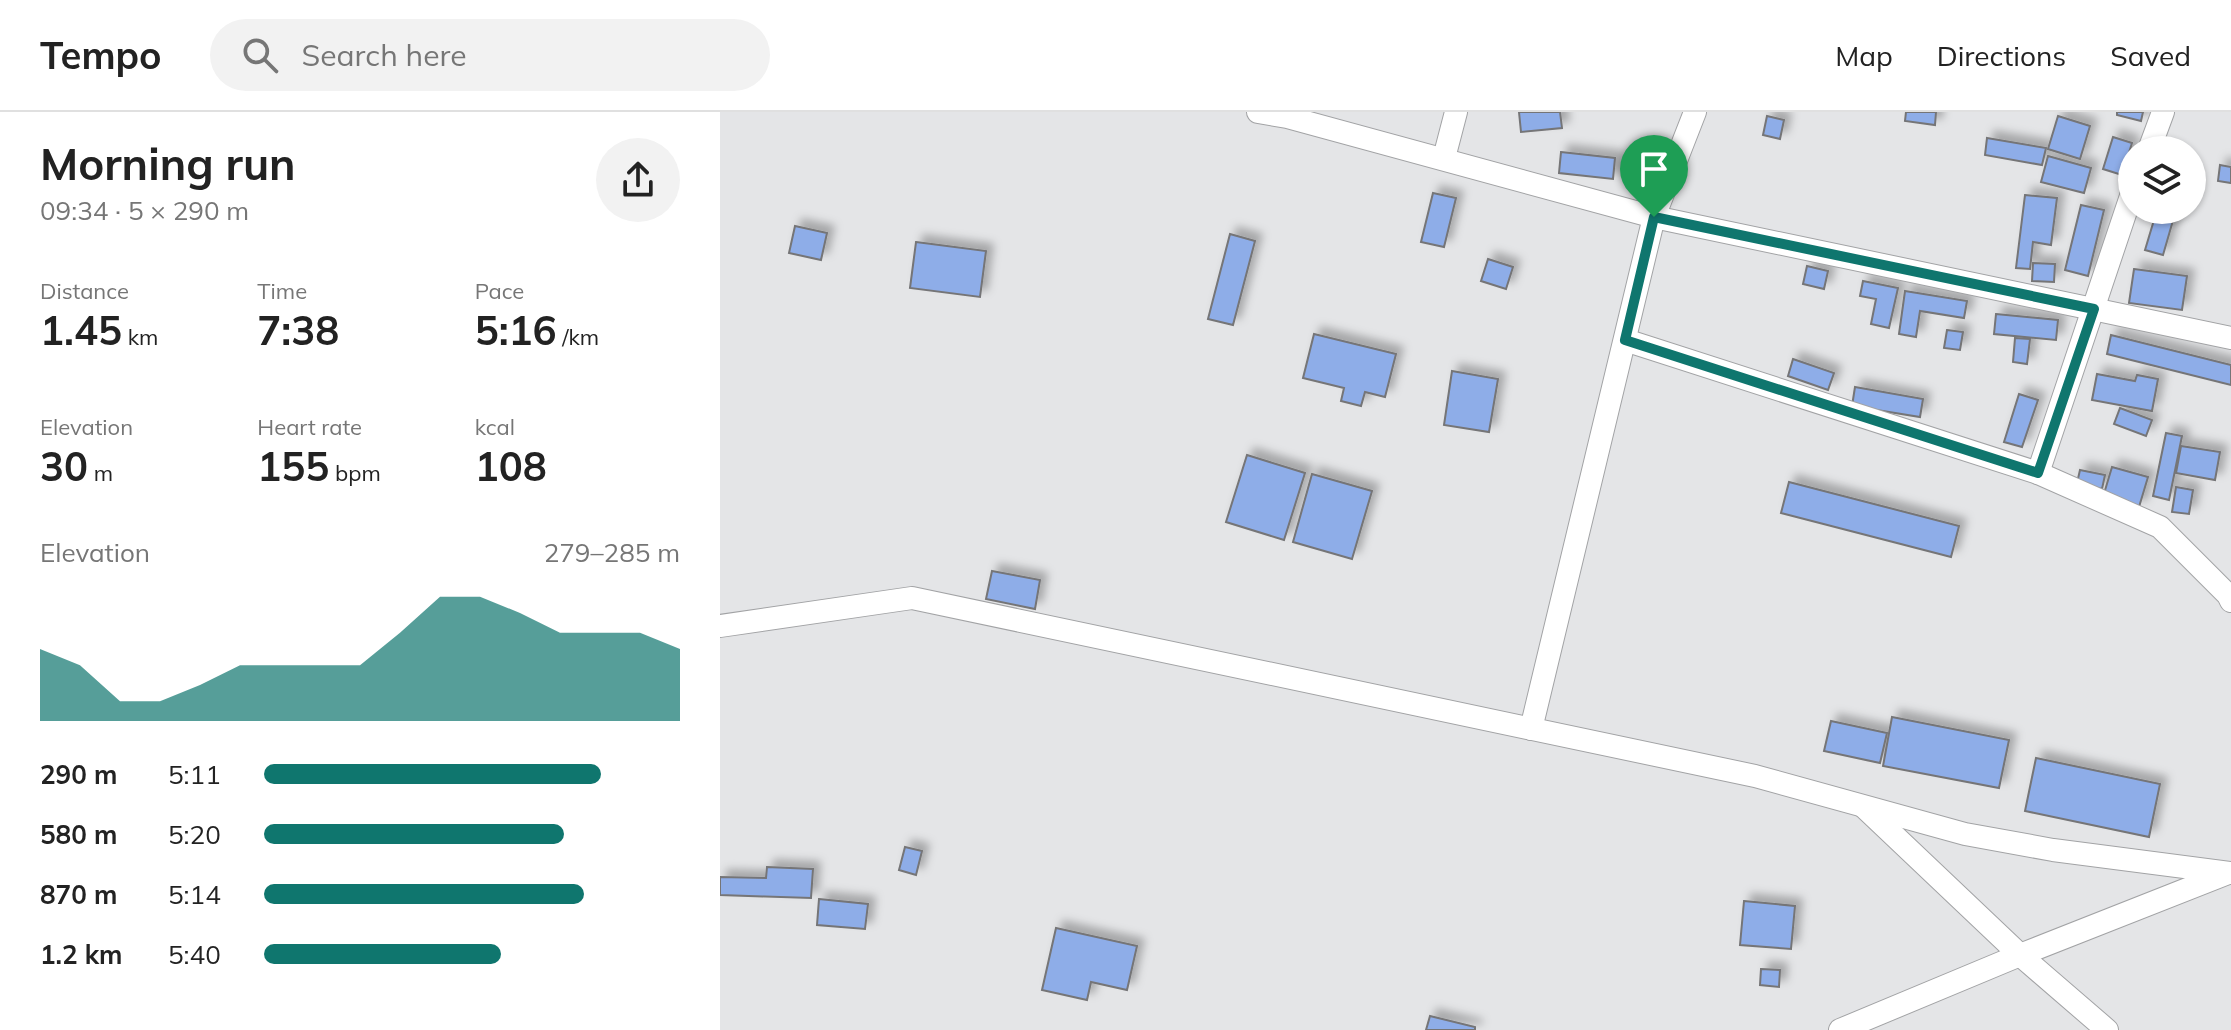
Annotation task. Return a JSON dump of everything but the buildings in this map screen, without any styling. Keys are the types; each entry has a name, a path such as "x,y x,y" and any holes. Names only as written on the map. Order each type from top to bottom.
{"street":[{"path":"1258,112 1292,114 1654,217 2231,338"},
{"path":"1444,158 1456,112"},
{"path":"1531,729 1654,217 1695,112"},
{"path":"2154,136 2163,112"},
{"path":"2038,473 2122,224"},
{"path":"1625,340 2038,473 2160,527 2231,601"},
{"path":"720,626 912,598 1755,776 1965,834 2053,850 2230,873"},
{"path":"1860,803 2020,955 2107,1030"},
{"path":"1840,1030 2230,873"}],"route":[{"path":"1654,217 2094,309 2038,473 1625,340 1654,217"}]}
